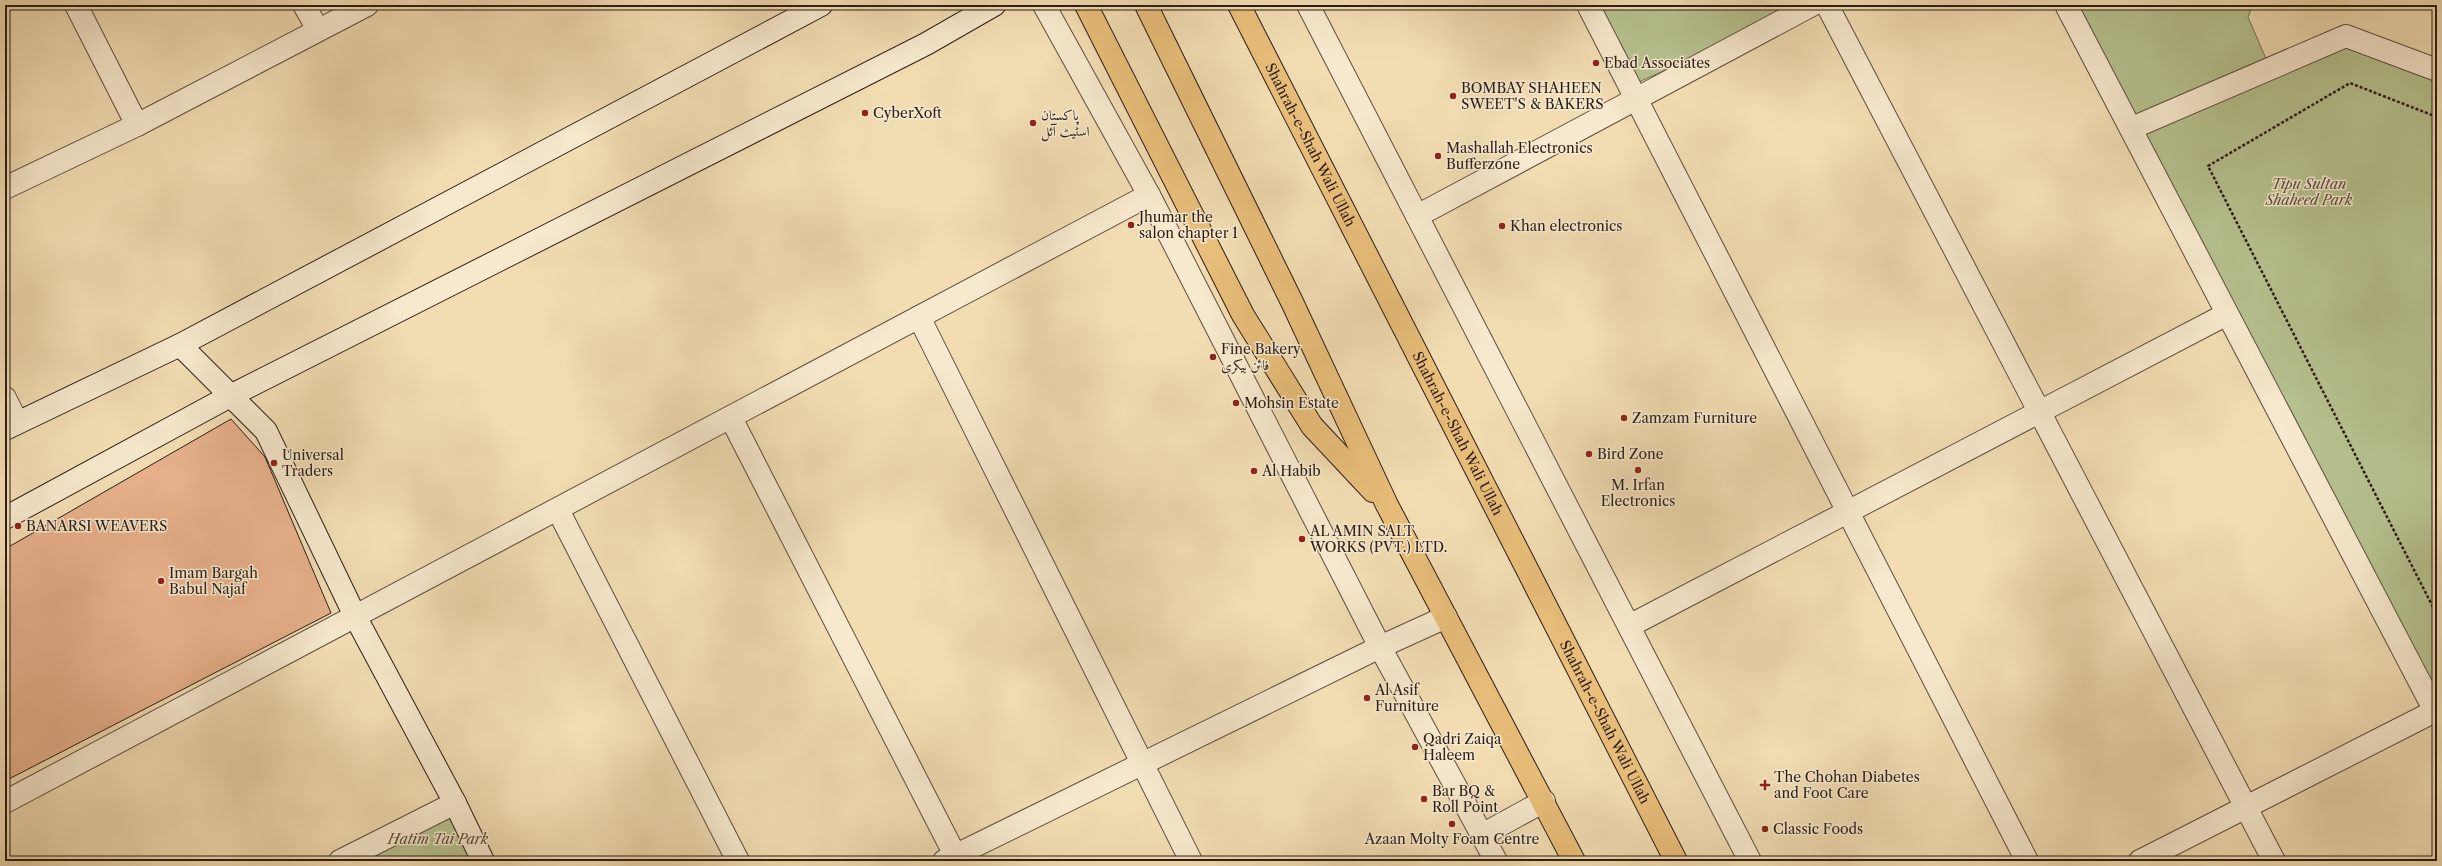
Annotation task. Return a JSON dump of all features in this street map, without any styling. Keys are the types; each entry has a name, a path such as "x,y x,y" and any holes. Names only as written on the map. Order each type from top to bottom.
{"main road":[{"path":"1086,5 1243,316 1312,426 1387,505"},
{"path":"1146,5 1289,295 1387,505 1544,801 1574,861"},
{"name":"Shahrah-e-Shah Wali Ullah","path":"1239,5 1676,861"}],"street":[{"path":"76,5 137,125"},
{"path":"304,5 318,30"},
{"path":"5,188 137,125 367,5"},
{"path":"5,398 11,425 180,345 821,5"},
{"path":"5,518 232,395 926,44 994,5"},
{"path":"1044,5 1149,194 1380,647 1496,861"},
{"path":"1308,5 1750,861"},
{"path":"1588,5 2027,861"},
{"path":"1417,216 1812,5"},
{"path":"1827,5 2274,861"},
{"path":"2066,5 2132,128 2227,314 2436,713 2140,861"},
{"path":"2132,128 2346,36 2437,70"},
{"path":"5,802 558,510 1149,194"},
{"path":"1629,626 2227,314"},
{"path":"920,317 1191,861"},
{"path":"180,345 232,395 266,431 355,616 455,802 483,861"},
{"path":"731,418 953,859 1142,763 1380,647 1446,617"},
{"path":"558,510 738,861"},
{"path":"1482,835 1544,801"},
{"path":"340,861 455,802"}],"path":[{"path":"2437,117 2350,83 2208,166 2437,615"}],"green space":[{"path":"1588,5 1810,5 1630,86"},
{"name":"Tipu Sultan Shaheed Park","path":"2066,5 2253,5 2248,17 2270,68 2346,36 2437,70 2437,715"},
{"name":"Hatim Tai Park","path":"448,808 476,861 343,861"}],"building":[{"name":"Imam Bargah Babul Najaf","path":"231,419 265,457 331,613 5,781 5,549"}],"place":[{"name":"Ebad Associates","path":"1596,63"},
{"name":"BOMBAY SHAHEEN SWEET'S & BAKERS","path":"1453,96"},
{"name":"CyberXoft","path":"865,113"},
{"name":"پاکستان اسٹیٹ آئل","path":"1033,123"},
{"name":"Mashallah Electronics Bufferzone","path":"1438,156"},
{"name":"Jhumar the salon chapter 1","path":"1131,225"},
{"name":"Khan electronics","path":"1502,226"},
{"name":"Fine Bakery فائن بیکری","path":"1213,357"},
{"name":"Mohsin Estate","path":"1236,403"},
{"name":"Zamzam Furniture","path":"1624,418"},
{"name":"Bird Zone","path":"1589,454"},
{"name":"Universal Traders","path":"274,463"},
{"name":"M. Irfan Electronics","path":"1638,470"},
{"name":"Al Habib","path":"1254,471"},
{"name":"BANARSI WEAVERS","path":"18,526"},
{"name":"AL AMIN SALT WORKS (PVT.) LTD.","path":"1302,539"},
{"name":"Imam Bargah Babul Najaf","path":"161,581"},
{"name":"Al Asif Furniture","path":"1367,698"},
{"name":"Qadri Zaiqa Haleem","path":"1415,747"},
{"name":"The Chohan Diabetes and Foot Care","path":"1765,785"},
{"name":"Bar BQ & Roll Point","path":"1424,799"},
{"name":"Azaan Molty Foam Centre","path":"1452,824"},
{"name":"Classic Foods","path":"1765,829"}]}
